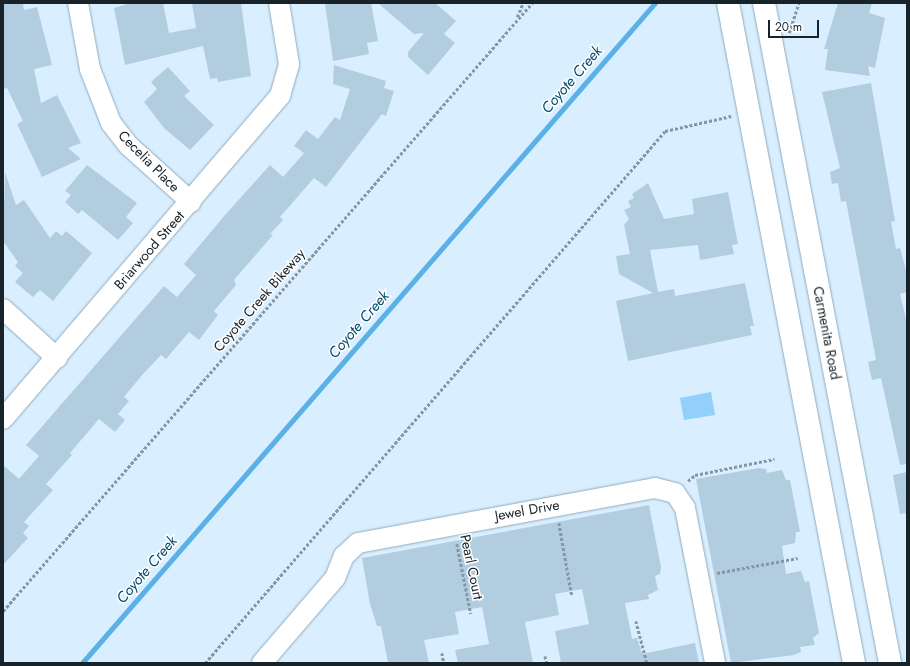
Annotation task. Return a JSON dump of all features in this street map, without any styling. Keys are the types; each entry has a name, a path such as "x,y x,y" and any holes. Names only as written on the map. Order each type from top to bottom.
{"main road":[{"path":"728,3 854,663"},
{"name":"Carmenita Road","path":"765,6 890,663"}],"street":[{"name":"Cecelia Place","path":"78,3 90,69 111,123 128,145 191,202"},
{"name":"Briarwood Street","path":"3,419 191,202 280,96 288,77 290,64 280,3"},
{"path":"3,309 57,358"},
{"name":"Jewel Drive","path":"262,663 335,578 344,556 358,542 655,488 676,492"},
{"path":"676,492 685,508 715,663"}],"path":[{"path":"516,20 523,3"},
{"name":"Coyote Creek Bikeway","path":"3,611 532,3"},
{"path":"205,663 665,131 750,113"},
{"path":"676,492 695,475 774,459"},
{"path":"555,505 572,596"},
{"name":"Pearl Court","path":"452,524 471,614"},
{"path":"698,576 798,558"},
{"path":"636,621 647,663"},
{"path":"442,653 444,663"},
{"path":"546,656 547,663"}],"shaded area":[{"path":"711,392 715,415 684,420 680,398"}],"building":[{"path":"3,3 23,3 24,10 37,7 52,65 34,69 41,103 57,95 81,143 68,148 81,159 42,177 17,124 23,121 7,88 3,89"},
{"path":"131,3 163,3 169,33 196,28 192,3 241,3 251,76 218,82 217,78 210,79 203,46 125,65 114,8"},
{"path":"325,3 371,3 378,41 367,43 369,54 333,61"},
{"path":"378,3 435,3 456,21 444,34 455,43 428,75 408,57 408,52 424,33 414,34"},
{"path":"838,3 872,3 869,13 885,18 875,68 868,66 870,76 825,70 828,49 824,49"},
{"path":"334,65 386,81 384,88 394,91 386,116 382,114 326,187 314,178 280,217 283,220 270,234 273,235 234,280 236,285 214,311 218,315 199,340 189,332 166,359 161,355 143,374 124,397 129,401 118,414 125,420 115,432 99,419 70,453 72,455 46,484 53,490 24,522 29,526 23,533 28,538 3,565 3,465 19,479 39,456 26,445 164,286 177,297 196,275 184,264 225,215 270,165 283,177 304,153 294,146 306,130 318,139 335,117 340,120 350,89 333,84"},
{"path":"168,67 190,91 184,96 214,125 190,150 164,128 144,102 157,89 151,82"},
{"path":"871,83 895,221 891,222 896,249 900,248 907,274 907,292 900,294 907,323 907,464 900,465 881,378 872,380 868,362 876,360 846,201 841,202 838,183 832,184 830,172 840,168 822,92"},
{"path":"87,165 137,203 126,217 133,223 118,240 82,210 78,214 65,202 71,195 65,191"},
{"path":"5,172 16,205 24,200 50,238 56,231 62,236 66,231 92,253 53,301 40,290 33,297 15,282 23,273 15,266 18,262 3,241"},
{"path":"648,183 664,219 694,214 692,199 728,192 738,244 732,245 734,254 700,260 698,245 650,250 658,292 674,289 675,296 745,283 754,326 750,326 752,335 628,361 616,301 653,293 619,274 616,256 630,254 624,225 629,219 624,210 631,207 628,201 634,198 632,194"},
{"path":"759,468 766,469 767,473 782,470 786,480 790,480 800,532 796,532 795,543 782,546 786,574 801,571 805,582 809,581 819,633 813,638 815,645 800,647 801,652 794,655 731,663 696,479"},
{"path":"907,472 907,513 900,514 893,475"},
{"path":"649,505 661,567 660,574 655,576 658,590 648,595 649,599 625,603 632,639 637,638 642,654 695,643 699,663 561,663 555,631 589,624 582,589 555,594 559,615 525,622 533,663 458,663 455,650 489,644 482,607 455,612 459,634 424,640 429,663 388,663 381,626 377,626 370,604 362,558"}],"waterway":[{"name":"Coyote Creek","path":"82,663 655,3"}]}
